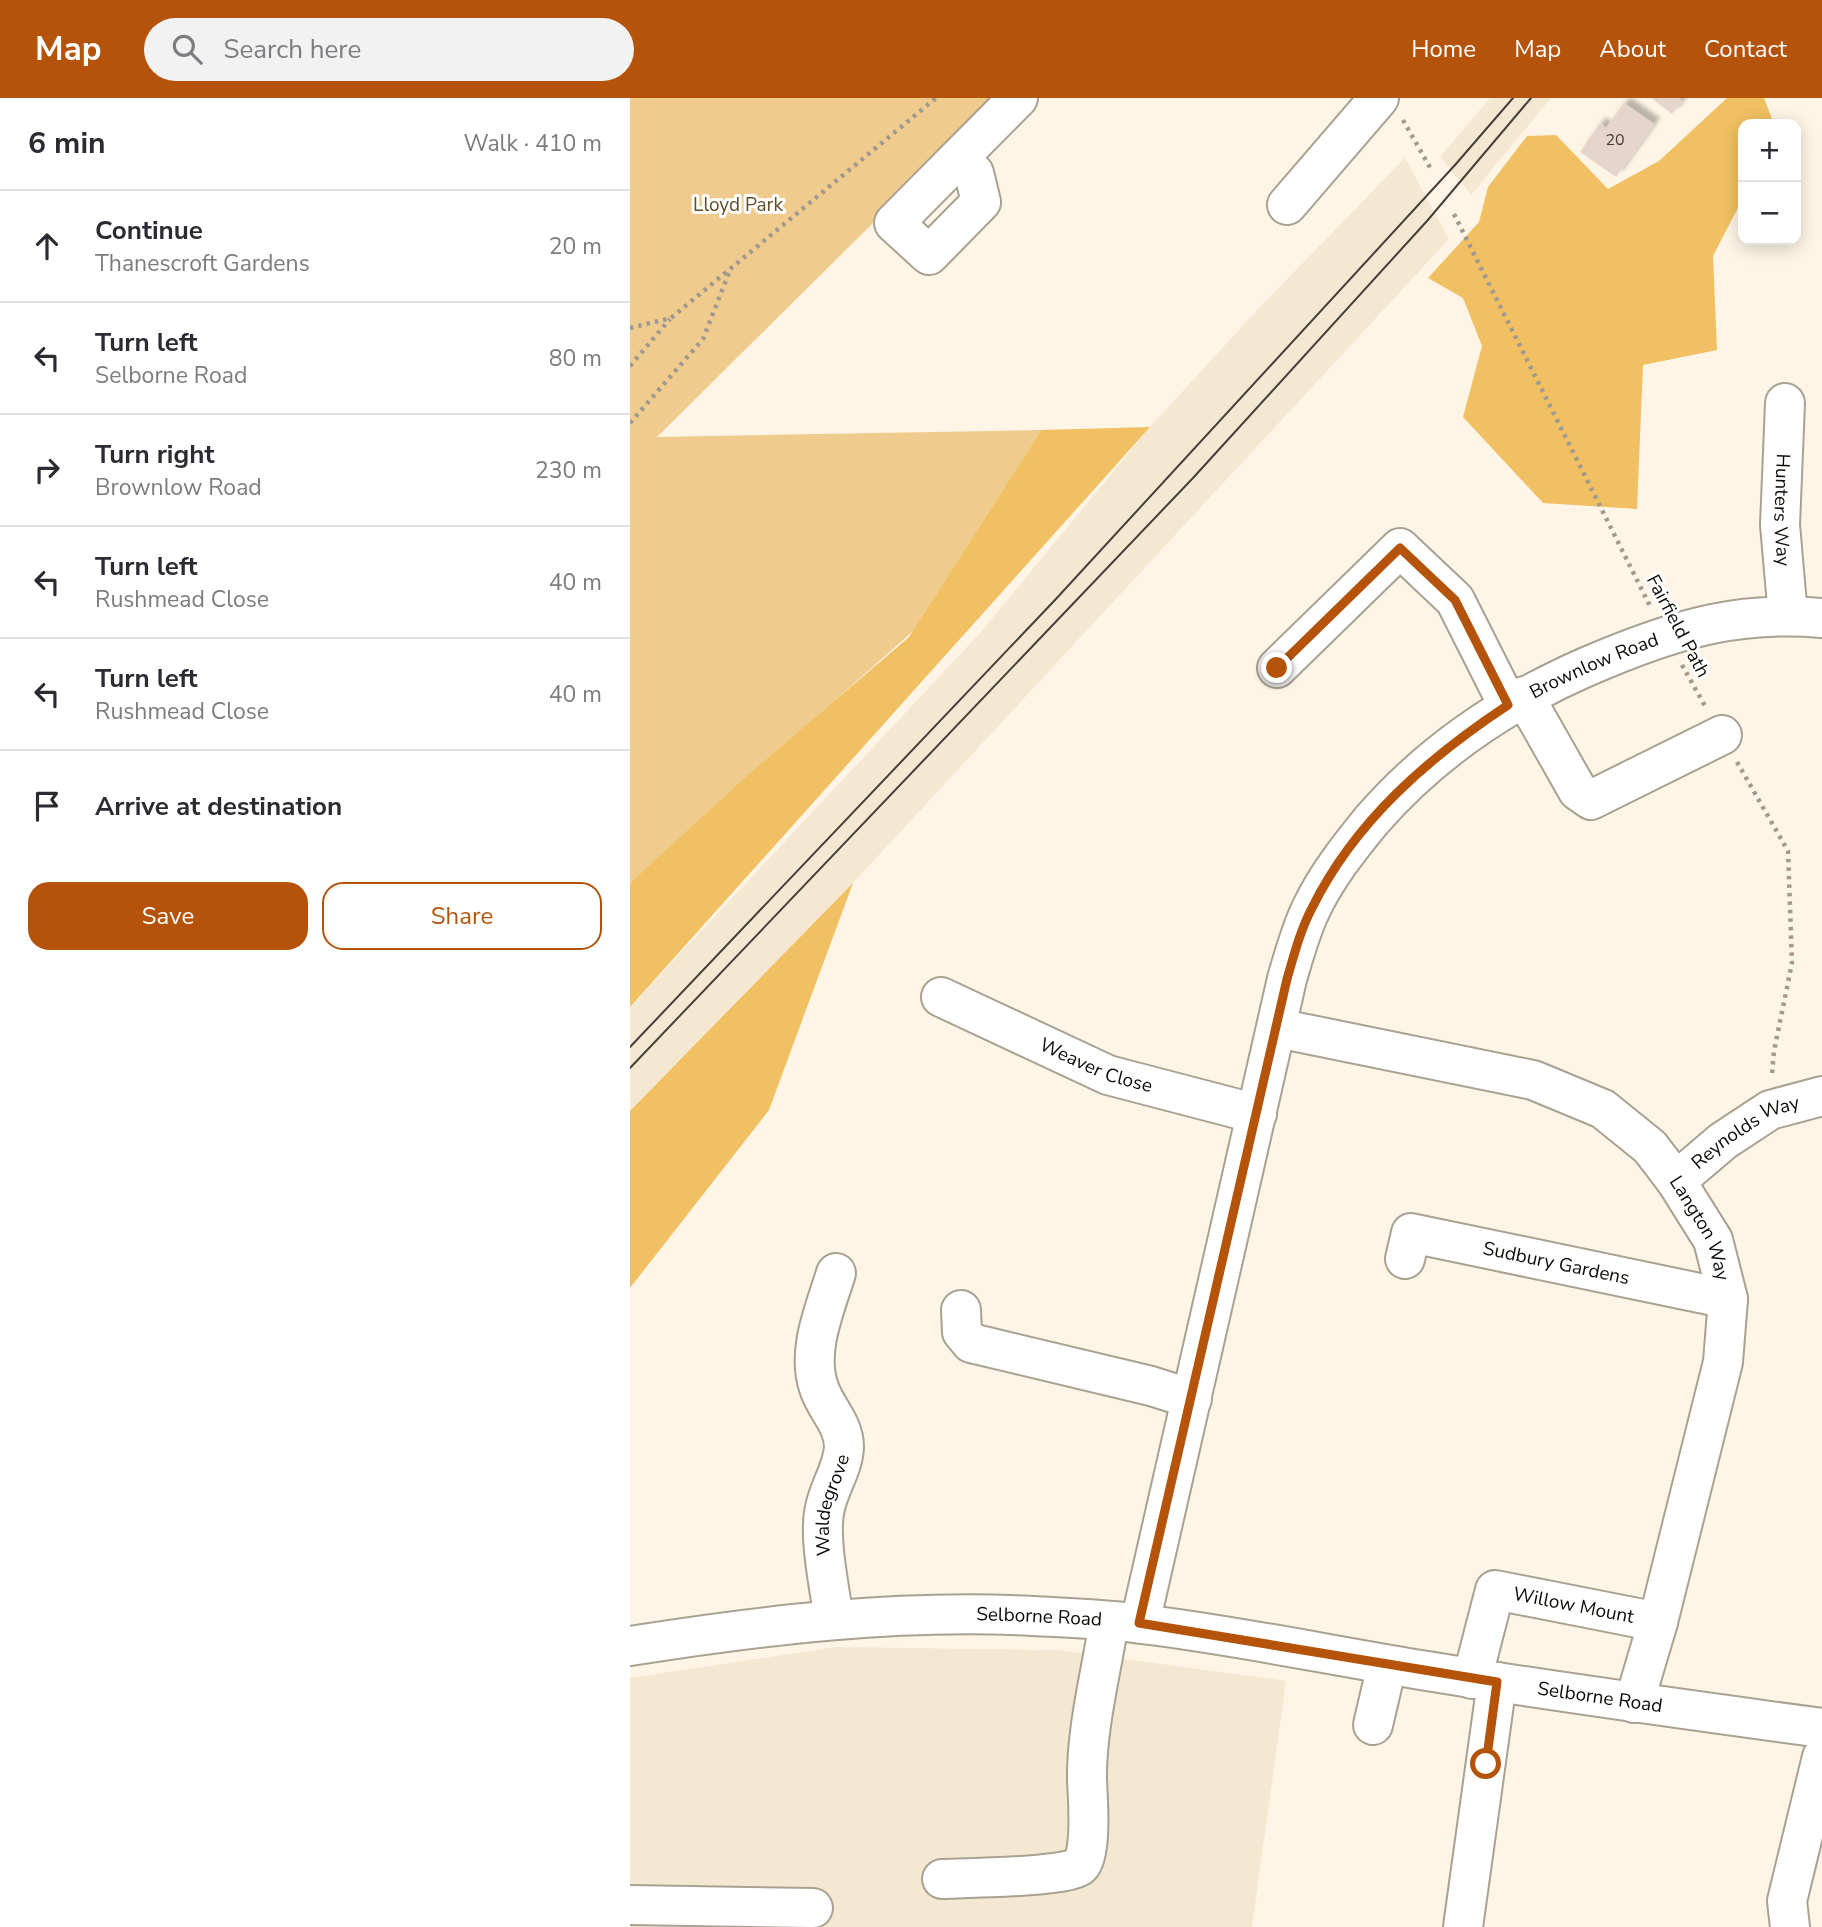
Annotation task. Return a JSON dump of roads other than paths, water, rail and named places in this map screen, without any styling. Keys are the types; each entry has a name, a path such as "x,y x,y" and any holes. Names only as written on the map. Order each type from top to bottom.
{"street":[{"path":"894,223 929,255 981,202 974,173 958,159 1017,98"},
{"path":"1287,205 1390,108"},
{"name":"Hunters Way","path":"1785,403 1780,525 1805,617"},
{"path":"1277,668 1400,548 1455,600 1516,700 1578,791 1591,800 1721,735"},
{"name":"Brownlow Road","path":"942,1879 1069,1871 1080,1866 1085,1858 1087,1764 1124,1623 1192,1399 1287,979 1299,938 1312,907 1354,841 1416,773 1467,732 1516,700 1580,669 1665,636 1743,617 1805,617"},
{"name":"Weaver Close","path":"941,997 1108,1075 1257,1114"},
{"name":"Langton Way","path":"1277,1028 1533,1080 1603,1109 1650,1147 1676,1181 1713,1240 1728,1299 1723,1362 1658,1622 1634,1703"},
{"name":"Reynolds Way","path":"1676,1181 1723,1141 1770,1110 1822,1096"},
{"name":"Sudbury Gardens","path":"1405,1259 1411,1233 1728,1299"},
{"name":"Waldegrove","path":"834,1620 824,1534 824,1510 842,1463 844,1444 839,1425 819,1389 815,1360 819,1329 836,1273"},
{"path":"961,1310 962,1332 971,1343 1140,1383 1192,1399"},
{"name":"Willow Mount","path":"1484,1681 1495,1590 1658,1622"},
{"name":"Selborne Road","path":"630,1646 736,1629 834,1620 933,1615 1031,1616 1124,1623 1484,1681 1822,1728"},
{"path":"1373,1725 1387,1665"},
{"path":"1463,1927 1484,1681"},
{"path":"1790,1927 1787,1901 1822,1757"},
{"path":"630,1905 813,1908"}],"tram line":[{"path":"630,1047 1055,600 1455,165 1513,98"},
{"path":"630,1068 1193,478 1427,221 1531,98"}],"park label":[{"name":"Lloyd Park","path":"738,205"}]}
